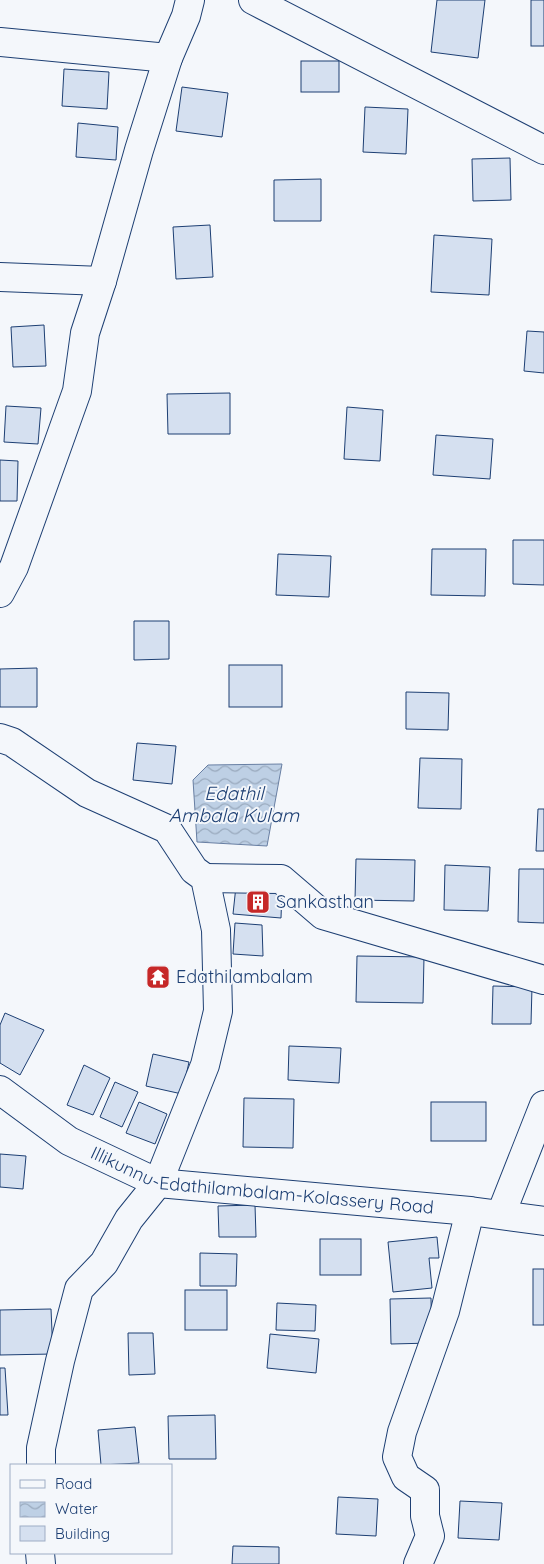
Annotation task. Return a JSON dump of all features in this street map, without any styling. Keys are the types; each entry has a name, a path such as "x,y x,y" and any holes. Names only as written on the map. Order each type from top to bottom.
{"street":[{"path":"0,593 14,566 77,391 85,333 168,58 186,16 190,0"},
{"path":"253,0 544,150"},
{"path":"0,42 168,58"},
{"path":"0,277 102,280"},
{"path":"0,738 12,742 87,793 167,829 194,870 205,878 281,879 323,915 544,980"},
{"path":"41,1464 41,1448 60,1361 79,1289 104,1263 129,1220 158,1183 205,1065 218,1011 216,930 205,878"},
{"name":"Illikunnu-Edathilambalam-Kolassery Road","path":"0,1090 69,1140 158,1183 501,1214 544,1221"},
{"path":"501,1214 544,1105"},
{"path":"418,1564 430,1536 426,1516 425,1490 406,1477 397,1457 402,1432 445,1312 470,1211"}],"water":[{"name":"Edathil Ambala Kulam","path":"282,764 267,846 197,842 193,780 208,765"}],"building":[{"path":"437,0 485,0 478,58 431,52"},
{"path":"531,0 544,0 544,46 531,46"},
{"path":"301,61 339,61 339,92 301,92"},
{"path":"64,69 109,72 107,109 62,106"},
{"path":"182,87 228,93 222,137 176,131"},
{"path":"365,107 408,109 406,154 363,152"},
{"path":"78,123 118,127 116,160 76,157"},
{"path":"510,158 511,200 473,201 472,159"},
{"path":"321,179 321,221 274,221 274,180"},
{"path":"210,225 213,277 176,279 173,227"},
{"path":"434,235 492,239 489,295 431,292"},
{"path":"44,325 46,366 13,367 11,327"},
{"path":"527,331 544,332 544,373 524,371"},
{"path":"230,393 230,434 168,434 167,394"},
{"path":"6,406 41,408 38,444 4,442"},
{"path":"347,407 383,410 380,461 344,459"},
{"path":"436,435 493,439 490,479 433,475"},
{"path":"0,460 18,461 17,501 0,501"},
{"path":"513,540 544,540 544,585 513,584"},
{"path":"432,549 486,549 485,596 431,595"},
{"path":"278,554 331,556 329,597 276,595"},
{"path":"134,621 169,621 169,659 134,660"},
{"path":"229,665 282,665 282,707 229,707"},
{"path":"37,668 37,707 0,707 0,669"},
{"path":"406,692 449,693 448,730 406,729"},
{"path":"137,743 176,746 172,784 133,780"},
{"path":"420,758 462,759 461,809 418,808"},
{"path":"538,809 544,809 544,851 536,851"},
{"path":"356,859 415,860 414,901 355,900"},
{"path":"445,865 490,867 488,911 444,910"},
{"path":"519,869 544,869 544,923 518,922"},
{"name":"Sankasthan","path":"236,886 282,890 281,918 233,914"},
{"path":"235,923 262,925 263,956 233,954"},
{"path":"357,956 424,957 423,1003 356,1002"},
{"path":"493,986 532,987 531,1024 492,1024"},
{"path":"5,1013 44,1030 20,1075 0,1063 0,1025"},
{"path":"289,1046 341,1048 339,1083 288,1080"},
{"path":"153,1054 189,1062 182,1094 146,1086"},
{"path":"84,1065 110,1078 93,1115 67,1105"},
{"path":"115,1082 138,1092 122,1127 100,1117"},
{"path":"244,1098 294,1099 293,1148 243,1147"},
{"path":"139,1102 167,1114 155,1144 126,1133"},
{"path":"431,1102 486,1102 486,1141 431,1141"},
{"path":"0,1154 26,1156 23,1189 0,1187"},
{"path":"255,1205 256,1237 219,1237 218,1206"},
{"path":"437,1237 439,1258 429,1258 432,1288 393,1292 388,1242"},
{"path":"320,1239 361,1239 361,1275 320,1275"},
{"path":"200,1253 237,1254 236,1286 200,1286"},
{"path":"533,1269 544,1269 544,1325 533,1325"},
{"path":"185,1290 227,1290 227,1330 185,1330"},
{"path":"431,1298 432,1343 391,1344 390,1299"},
{"path":"277,1303 316,1305 315,1331 276,1330"},
{"path":"51,1309 53,1354 0,1355 0,1310"},
{"path":"128,1333 153,1333 155,1374 129,1375"},
{"path":"270,1334 319,1339 316,1373 267,1368"},
{"path":"0,1368 5,1368 8,1415 0,1415"},
{"path":"215,1415 216,1459 169,1459 168,1416"},
{"path":"135,1427 139,1463 101,1464 98,1430"},
{"path":"338,1497 378,1499 376,1536 336,1534"},
{"path":"460,1501 502,1503 499,1540 458,1538"},
{"path":"233,1546 279,1547 279,1564 232,1564"}],"place":[{"name":"Sankasthan","path":"258,902"},
{"name":"Edathilambalam","path":"158,977"}]}
